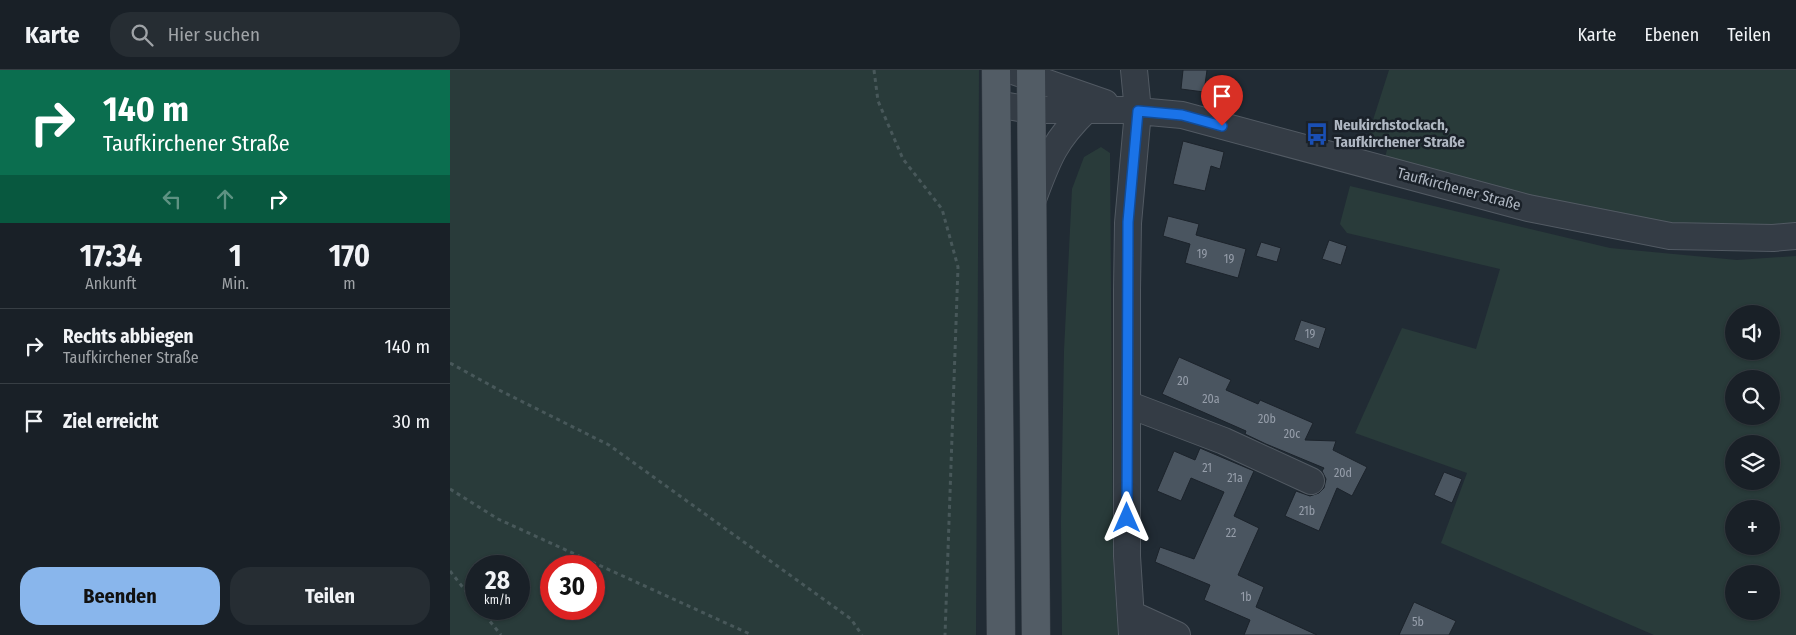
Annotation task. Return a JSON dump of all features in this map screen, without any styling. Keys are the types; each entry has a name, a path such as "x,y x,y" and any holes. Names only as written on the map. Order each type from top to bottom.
{"main road":[{"path":"996,70 1001,635"},
{"path":"1024,73 1031,110 1033,200 1036,635"}],"street":[{"path":"1134,70 1128,222 1127,404 1127,556 1132,624 1177,635"},
{"name":"Taufkirchener Straße","path":"1024,73 1133,111"},
{"name":"Taufkirchener Straße","path":"996,104 1031,110 1133,111 1182,115 1528,208 1670,236 1773,238 1796,236"},
{"path":"1033,200 1050,156 1065,130 1086,110"},
{"path":"1127,404 1224,441 1311,481"}],"path":[{"path":"874,70 878,101 903,159 942,209 958,267 945,635"},
{"path":"450,363 498,390 609,444 851,619 862,635"},
{"path":"450,489 498,519 752,635"},
{"path":"450,571 465,590"},
{"path":"489,620 501,635"}],"shaded area":[{"path":"450,70 979,70 976,635 450,635"},
{"path":"1389,70 1796,70 1796,227 1677,227 1383,165 1387,150 1365,145"},
{"path":"1101,147 1110,153 1113,558 1118,635 1062,635 1061,522 1064,351 1072,189 1084,157"},
{"path":"1350,186 1610,248 1737,260 1796,256 1796,635 1654,635 1441,543 1467,473 1355,433 1402,328 1476,349 1500,269 1347,233 1340,224"}],"building":[{"path":"1183,70 1207,70 1204,92 1181,89"},
{"path":"1183,141 1224,152 1220,169 1211,166 1205,191 1173,184"},
{"path":"1168,216 1199,224 1196,235 1246,249 1238,278 1185,263 1190,244 1163,236"},
{"path":"1329,240 1347,246 1341,265 1322,259"},
{"path":"1261,242 1281,248 1277,262 1256,256"},
{"path":"1301,320 1326,328 1319,349 1294,340"},
{"path":"1179,357 1231,380 1226,390 1258,404 1260,400 1313,423 1305,440 1336,441 1333,450 1367,467 1352,496 1337,488 1319,531 1285,516 1296,491 1310,496 1319,493 1324,488 1326,479 1322,471 1324,468 1266,444 1245,434 1246,431 1162,394"},
{"path":"1200,448 1254,471 1234,516 1259,528 1238,575 1264,587 1256,607 1317,635 1244,635 1250,620 1204,600 1210,585 1155,562 1160,547 1194,559 1224,492 1191,478 1181,501 1157,491 1174,451 1195,460"},
{"path":"1444,472 1462,479 1452,503 1434,495"},
{"path":"1414,602 1456,621 1449,635 1399,635"}],"place":[{"name":"Neukirchstockach, Taufkirchener Straße","path":"1317,134"}],"route":[{"path":"1127,518 1126,290 1131,173 1138,111 1182,115 1222,126"}]}
